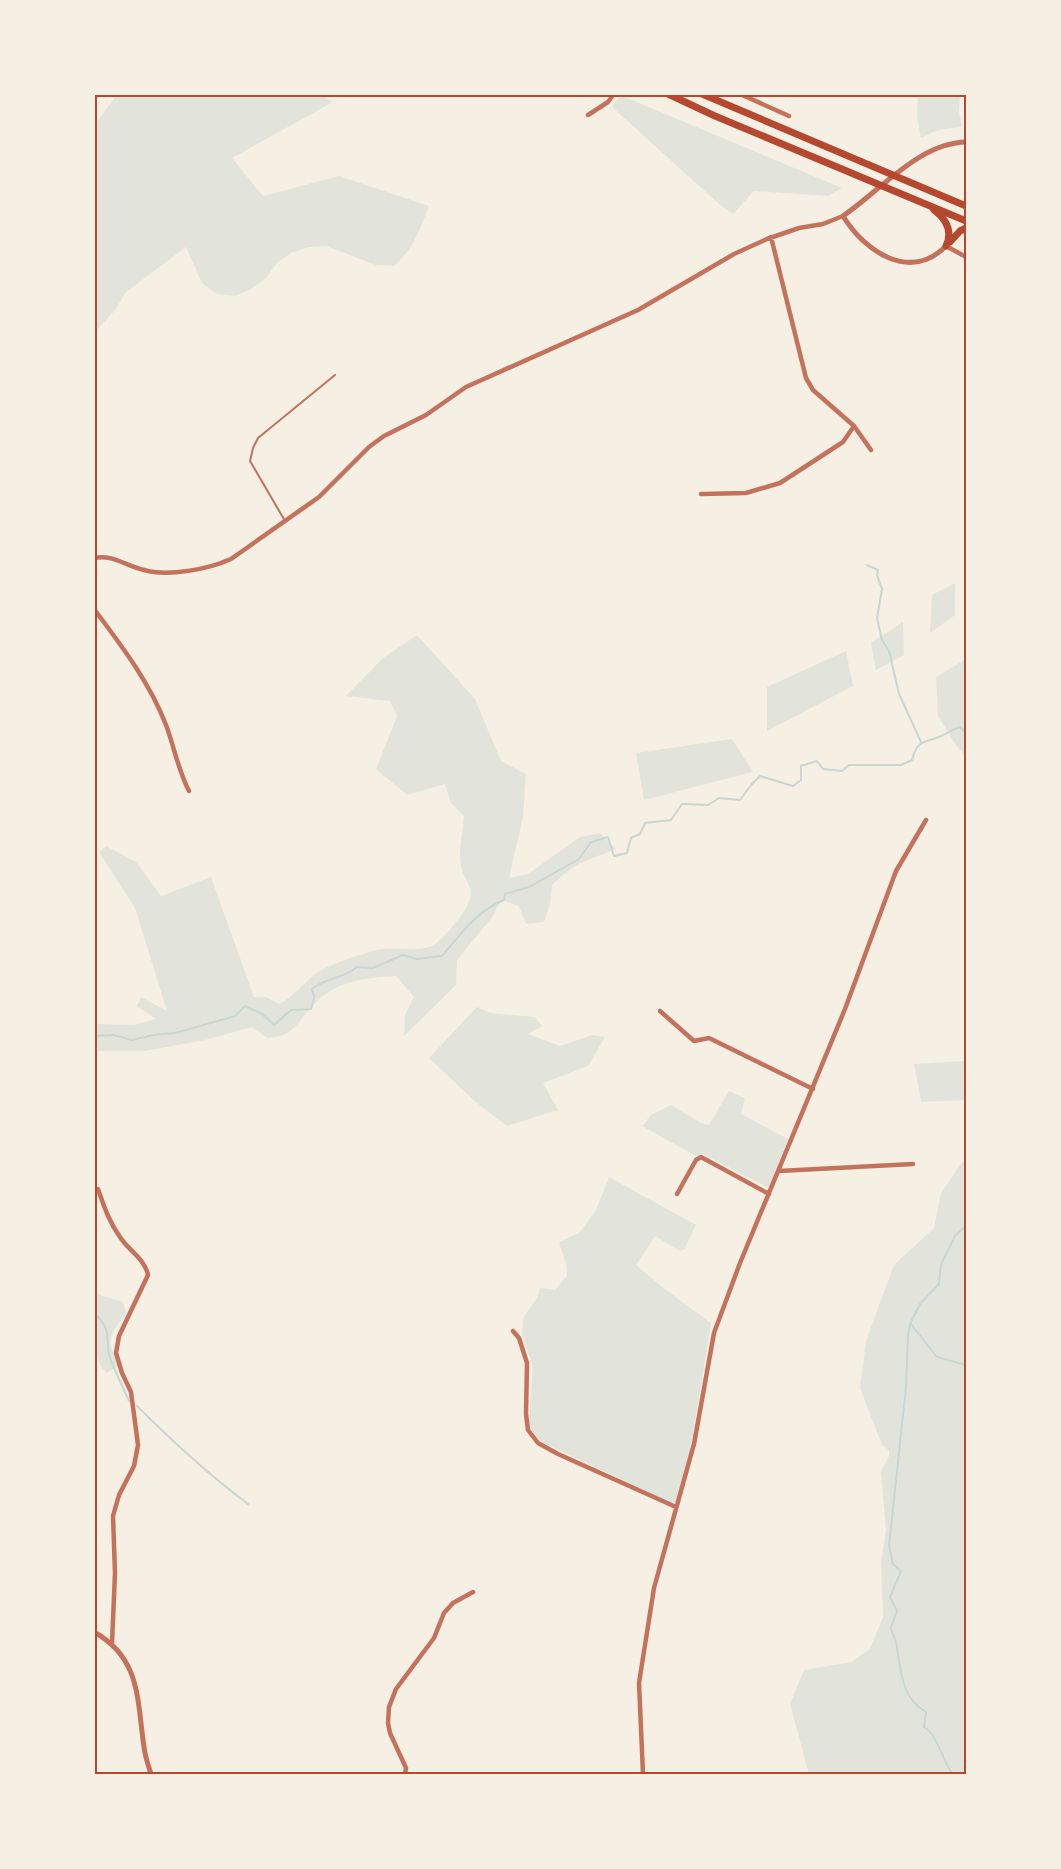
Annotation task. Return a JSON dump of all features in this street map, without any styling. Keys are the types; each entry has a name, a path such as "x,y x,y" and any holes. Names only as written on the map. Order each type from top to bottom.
{"highway":[{"path":"668,94 707,113 966,221"},
{"path":"702,94 966,206"},
{"path":"926,204 939,214 946,224 950,237 946,246"},
{"path":"946,246 966,228"}],"street":[{"path":"588,115 608,102 614,94"},
{"path":"740,94 789,116"},
{"path":"94,558 112,558 143,570 160,573 204,568 231,559 327,490 369,447 384,436 426,415 466,387 639,310 734,254 771,237 823,224 843,216 928,152 950,143 966,142"},
{"path":"843,216 870,246 898,262 924,261 946,246 966,257"},
{"path":"771,237 806,378 813,390 854,426 871,450"},
{"path":"701,494 746,493 780,483 843,442 854,426"},
{"path":"94,609 128,654 149,691 165,723 189,791"},
{"path":"644,1774 639,1683 654,1588 694,1444 714,1333 740,1263 846,1009 896,871 926,820"},
{"path":"660,1011 694,1041 709,1038 813,1089"},
{"path":"677,1194 696,1160 701,1157 769,1194"},
{"path":"779,1171 913,1164"},
{"path":"98,1189 109,1219 122,1240 147,1267 148,1275 119,1336 116,1353 131,1392 138,1445 134,1466 119,1495 113,1516 115,1573 112,1643"},
{"path":"513,1331 519,1338 527,1363 528,1430 538,1443 676,1508"},
{"path":"405,1774 406,1768 390,1733 389,1707 396,1689 434,1638 444,1613 453,1603 473,1592"},
{"path":"94,1632 112,1643 124,1658 135,1679 144,1750 151,1774"}],"lane":[{"path":"285,521 250,461 253,447 258,438 335,375"}],"shaded area":[{"path":"258,94 259,97 269,94 321,95 333,102 232,158 263,196 339,176 429,206 412,245 394,266 376,265 326,246 309,247 291,253 277,263 266,278 251,289 235,296 217,294 202,283 186,247 125,293 116,309 95,332 95,124 117,95"},
{"path":"620,95 842,188 828,196 754,191 733,214 612,107"},
{"path":"918,95 960,95 959,111 962,127 938,130 921,138 917,116"},
{"path":"955,583 955,615 930,633 932,595"},
{"path":"903,622 904,655 876,670 871,643"},
{"path":"417,635 475,699 501,761 526,774 523,817 509,878 528,874 580,837 600,833 616,849 580,863 552,885 550,904 544,922 526,924 519,906 501,900 493,916 457,960 456,985 404,1036 405,1015 414,997 396,976 350,982 330,991 311,1007 293,1029 279,1036 267,1038 252,1027 205,1040 145,1051 95,1051 95,1023 134,1025 156,1019 137,1006 141,997 167,1011 135,908 99,852 106,846 136,862 161,896 211,877 254,997 266,997 279,1004 326,968 377,950 418,949 432,946 457,921 468,904 471,893 460,860 464,816 451,803 445,784 407,795 376,769 397,716 390,701 346,696 383,658"},
{"path":"846,651 853,686 767,731 767,687"},
{"path":"966,659 966,757 938,716 936,677"},
{"path":"732,739 753,772 644,800 636,753"},
{"path":"477,1007 490,1013 535,1017 542,1026 528,1034 560,1046 592,1035 605,1037 588,1066 543,1083 558,1110 507,1126 477,1103 429,1058"},
{"path":"966,1061 966,1100 921,1102 914,1064"},
{"path":"729,1091 745,1098 741,1114 788,1139 769,1188 703,1154 696,1156 642,1126 651,1115 671,1105 701,1123 709,1125"},
{"path":"966,1157 966,1774 809,1774 790,1704 804,1670 851,1662 870,1649 883,1617 881,1563 886,1530 881,1472 889,1456 889,1450 882,1445 860,1388 866,1341 894,1265 934,1228 941,1193"},
{"path":"609,1177 696,1225 684,1250 680,1251 655,1236 636,1265 711,1323 689,1457 675,1502 671,1503 544,1443 535,1436 529,1423 533,1367 522,1334 523,1318 537,1298 540,1288 555,1290 567,1276 566,1263 559,1242 579,1233 596,1210"},
{"path":"94,1291 123,1302 126,1313 111,1338 112,1349 119,1365 107,1373 100,1366 95,1347"}],"waterway":[{"path":"867,565 878,570 877,575 882,589 877,618 882,640 889,651 899,694 921,742"},
{"path":"94,1036 113,1035 132,1040 175,1033 235,1016 245,1006 262,1014 274,1025 291,1010 311,1009 314,997 312,989 357,967 373,968 403,955 417,959 442,956 477,917 504,900 505,894 529,887 579,859 591,842 608,837 614,856 627,853 631,838 640,834 645,823 671,820 682,804 708,805 719,798 740,800 760,776 793,786 801,780 801,766 817,761 823,769 842,771 849,765 901,765 912,760 922,743 960,727 966,733"},
{"path":"953,1774 934,1737 924,1727 926,1712 911,1699 903,1682 896,1642 891,1629 897,1611 890,1597 901,1571 893,1564 889,1546 906,1387 910,1324 920,1304 939,1284 941,1264 955,1236 966,1226"},
{"path":"94,1313 104,1325 111,1361 129,1401"},
{"path":"911,1324 937,1357 966,1365"},
{"path":"137,1406 191,1457 248,1504"}]}
